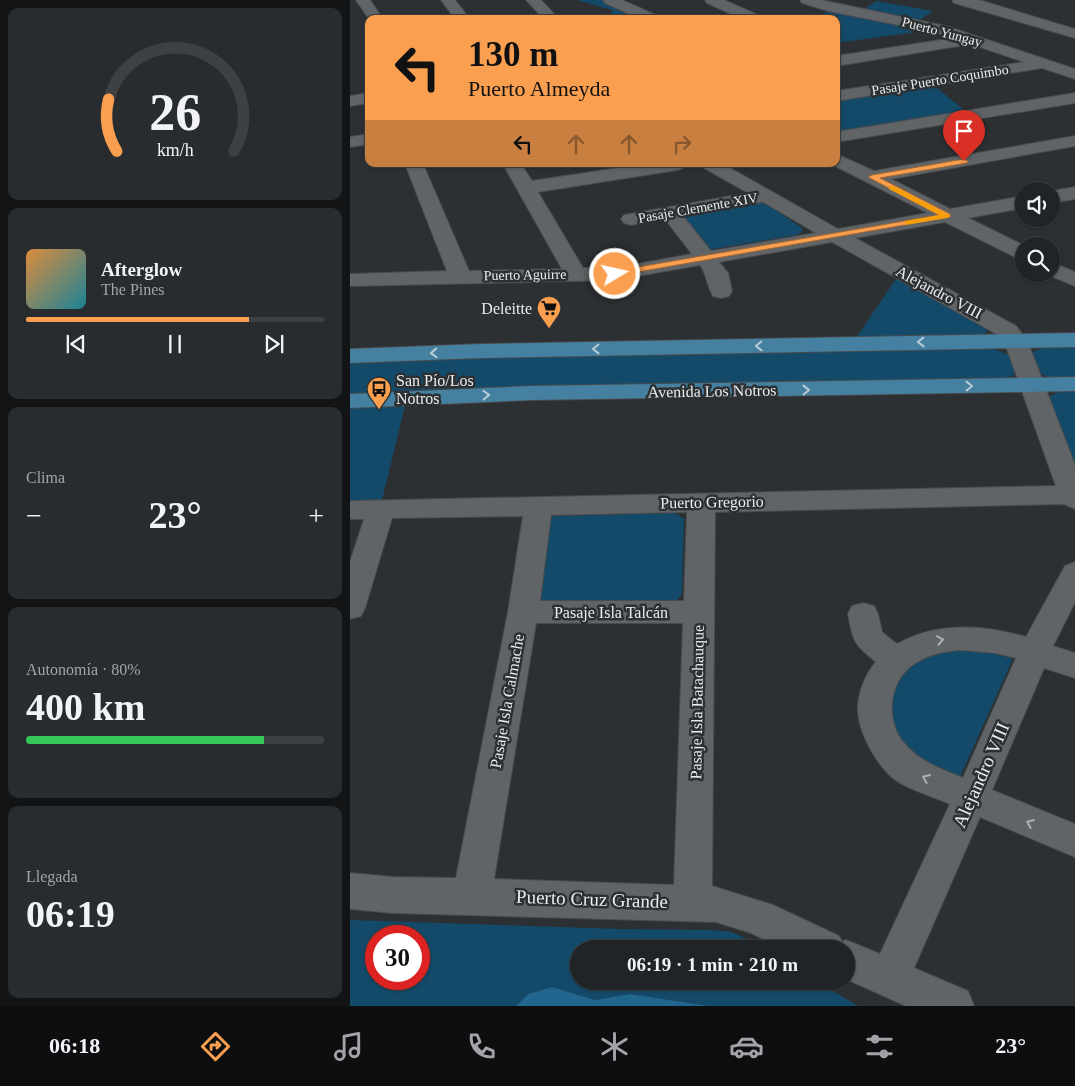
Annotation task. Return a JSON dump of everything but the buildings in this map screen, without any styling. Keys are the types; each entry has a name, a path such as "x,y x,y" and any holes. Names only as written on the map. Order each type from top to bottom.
{"main road":[{"path":"350,356 491,351 1075,340"},
{"name":"Avenida Los Notros","path":"350,401 532,393 1075,384"}],"street":[{"path":"363,0 373,15"},
{"path":"448,0 460,15"},
{"path":"533,0 548,15"},
{"path":"610,0 646,14"},
{"path":"712,0 746,15"},
{"name":"Puerto Yungay","path":"807,0 828,7 941,29 1075,74"},
{"path":"959,0 1071,29"},
{"path":"840,60 974,40"},
{"name":"Pasaje Puerto Coquimbo","path":"840,95 1044,64"},
{"path":"840,136 1075,98"},
{"path":"350,101 365,99"},
{"path":"350,142 365,140"},
{"path":"872,177 1075,141"},
{"path":"840,161 1015,250"},
{"path":"415,167 460,276"},
{"path":"514,167 576,274"},
{"path":"526,188 658,167"},
{"name":"Alejandro VIII","path":"715,167 1003,327 1015,340 1074,497"},
{"path":"1060,196 1075,193"},
{"name":"Pasaje Clemente XIV","path":"631,219 766,196"},
{"name":"Puerto Aguirre","path":"350,280 460,276 615,274 1015,204"},
{"path":"670,212 717,273 721,291"},
{"name":"Puerto Gregorio","path":"350,510 701,502 1074,497"},
{"name":"Pasaje Isla Batachauque","path":"694,902 701,502"},
{"name":"Pasaje Isla Calmache","path":"472,896 523,612 539,505"},
{"path":"350,608 381,509"},
{"name":"Alejandro VIII","path":"889,978 971,798 1034,653 1075,572"},
{"name":"Pasaje Isla Talcán","path":"523,612 698,612"},
{"path":"863,614 868,638 886,653 899,657"},
{"path":"1075,666 988,639 946,639 928,643 899,657 882,678 876,689 873,702 878,731 885,746 897,762 910,772 1075,842"},
{"name":"Puerto Cruz Grande","path":"350,891 393,895 716,904 735,909 805,940"},
{"path":"855,962 954,1006"}],"shaded area":[{"path":"577,0 606,0 629,11 630,15 611,15 612,10"},
{"path":"876,1 933,11 918,21 862,11"},
{"path":"830,10 931,30 840,42 840,15 821,15"},
{"path":"932,84 968,113 840,134 840,98"},
{"path":"758,202 768,205 802,228 802,232 797,235 707,250 681,215"},
{"path":"898,276 986,326 988,331 980,336 856,338"},
{"path":"1045,346 1075,346 1075,379 1047,377 1038,371 1029,358 1033,352"},
{"path":"990,347 1011,356 1016,368 1014,375 1007,378 350,394 350,361"},
{"path":"1075,391 1075,464 1049,403 1049,397 1056,393"},
{"path":"405,406 382,500 350,500 350,408"},
{"path":"675,513 684,519 682,594 672,605 543,604 532,594 543,524 554,516"},
{"path":"946,646 1008,652 1012,661 960,777 940,776 917,763 889,729 892,679 898,671"},
{"path":"350,920 731,932 750,940 570,940 570,990 831,990 858,1006 709,1006 630,994 595,1000 552,987 528,994 516,1006 350,1006"},
{"path":"552,987 595,1000 630,994 709,1006 516,1006 528,994"}],"slow traffic":[{"path":"891,187 947,216 908,223"}],"place":[{"name":"Deleitte","path":"549,329"},
{"name":"San Pío/Los Notros","path":"379,410"}],"route":[{"path":"615,274 947,216 872,177 964,161"}]}
